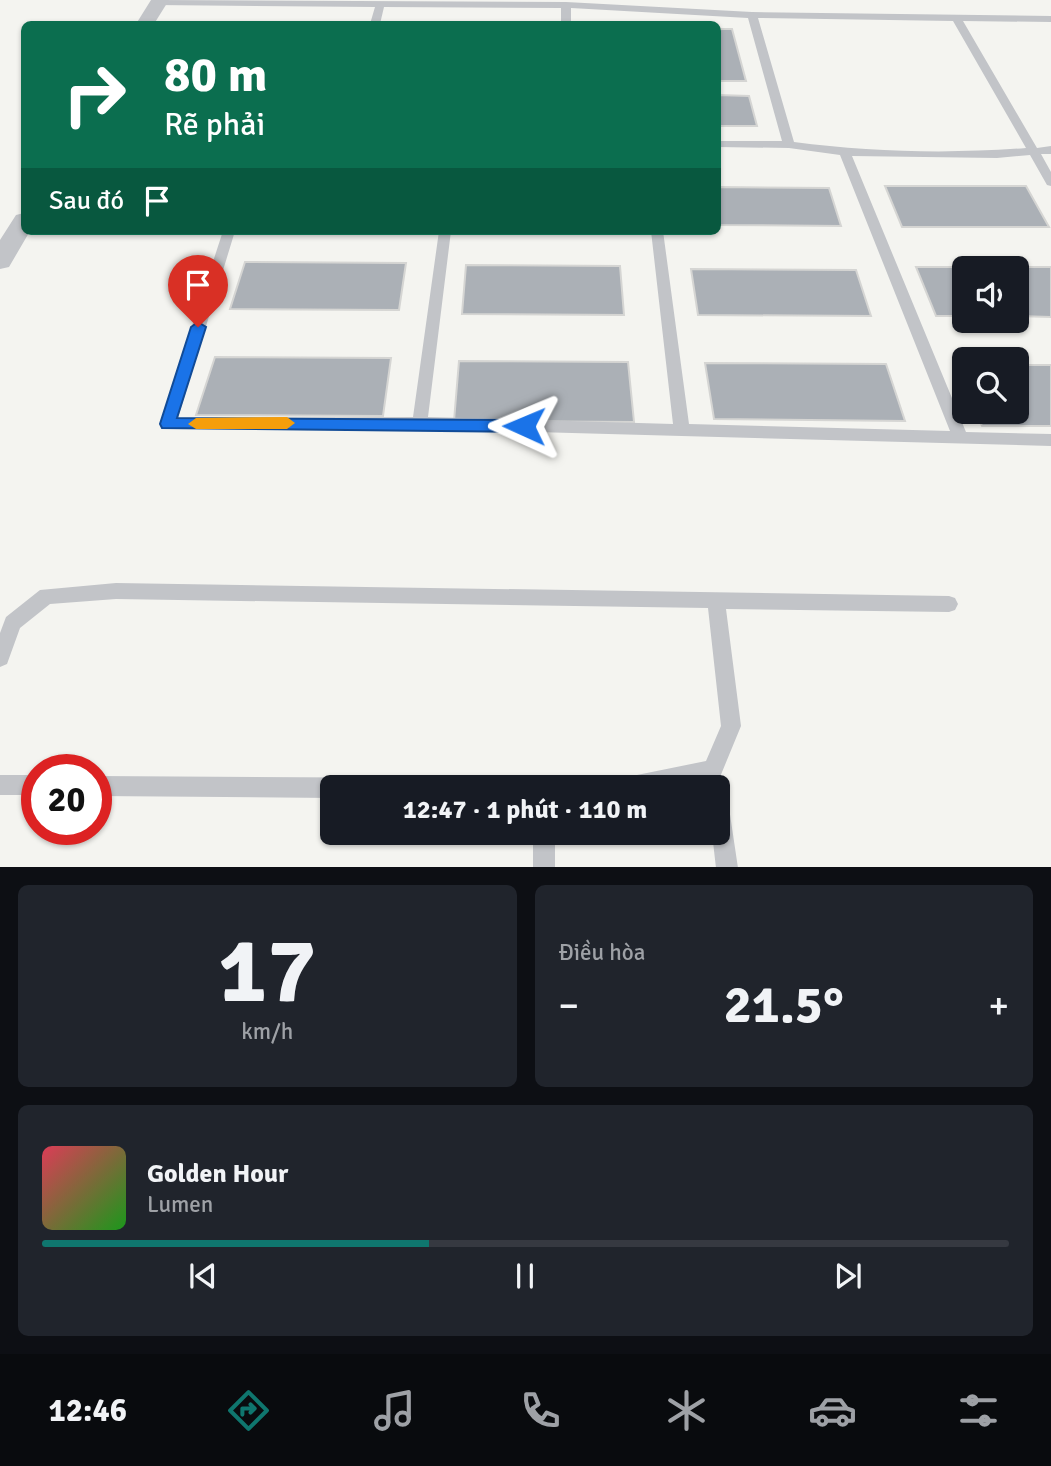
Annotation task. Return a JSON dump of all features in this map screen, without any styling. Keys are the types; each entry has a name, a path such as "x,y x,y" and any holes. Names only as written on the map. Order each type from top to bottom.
{"street":[{"path":"147,21 159,1"},
{"path":"0,261 21,225"}],"lane":[{"path":"159,1 566,5 752,15 1051,19"},
{"path":"376,21 380,5"},
{"path":"566,5 566,21"},
{"path":"752,15 789,145"},
{"path":"957,19 1051,182"},
{"path":"721,144 789,145 845,152 997,154 1051,150"},
{"path":"845,152 961,438"},
{"path":"228,235 168,424 420,423 1051,440"},
{"path":"420,423 444,235"},
{"path":"658,235 682,430"},
{"path":"0,657 13,624 46,596 116,591 949,604"},
{"path":"715,775 731,726 716,600"},
{"path":"0,785 21,785"},
{"path":"112,786 320,787"},
{"path":"544,845 544,867"},
{"path":"724,845 727,867"}],"building":[{"path":"721,29 732,29 746,81 721,81"},
{"path":"721,95 749,96 757,126 721,126"},
{"path":"885,186 1026,186 1049,227 902,227"},
{"path":"721,187 829,188 841,226 721,225"},
{"path":"245,262 406,263 399,310 230,309"},
{"path":"466,265 620,266 624,315 462,314"},
{"path":"916,267 952,267 952,316 936,316"},
{"path":"1029,267 1051,267 1051,317 1029,316"},
{"path":"691,269 856,270 871,316 698,315"},
{"path":"215,357 391,358 383,416 196,415"},
{"path":"459,361 628,362 634,422 454,421"},
{"path":"705,363 886,364 905,421 714,419"},
{"path":"1029,365 1051,365 1051,426 981,424 1029,424"}],"slow traffic":[{"path":"196,424 287,423"}],"route":[{"path":"198,327 168,424 420,423 524,426"}]}
